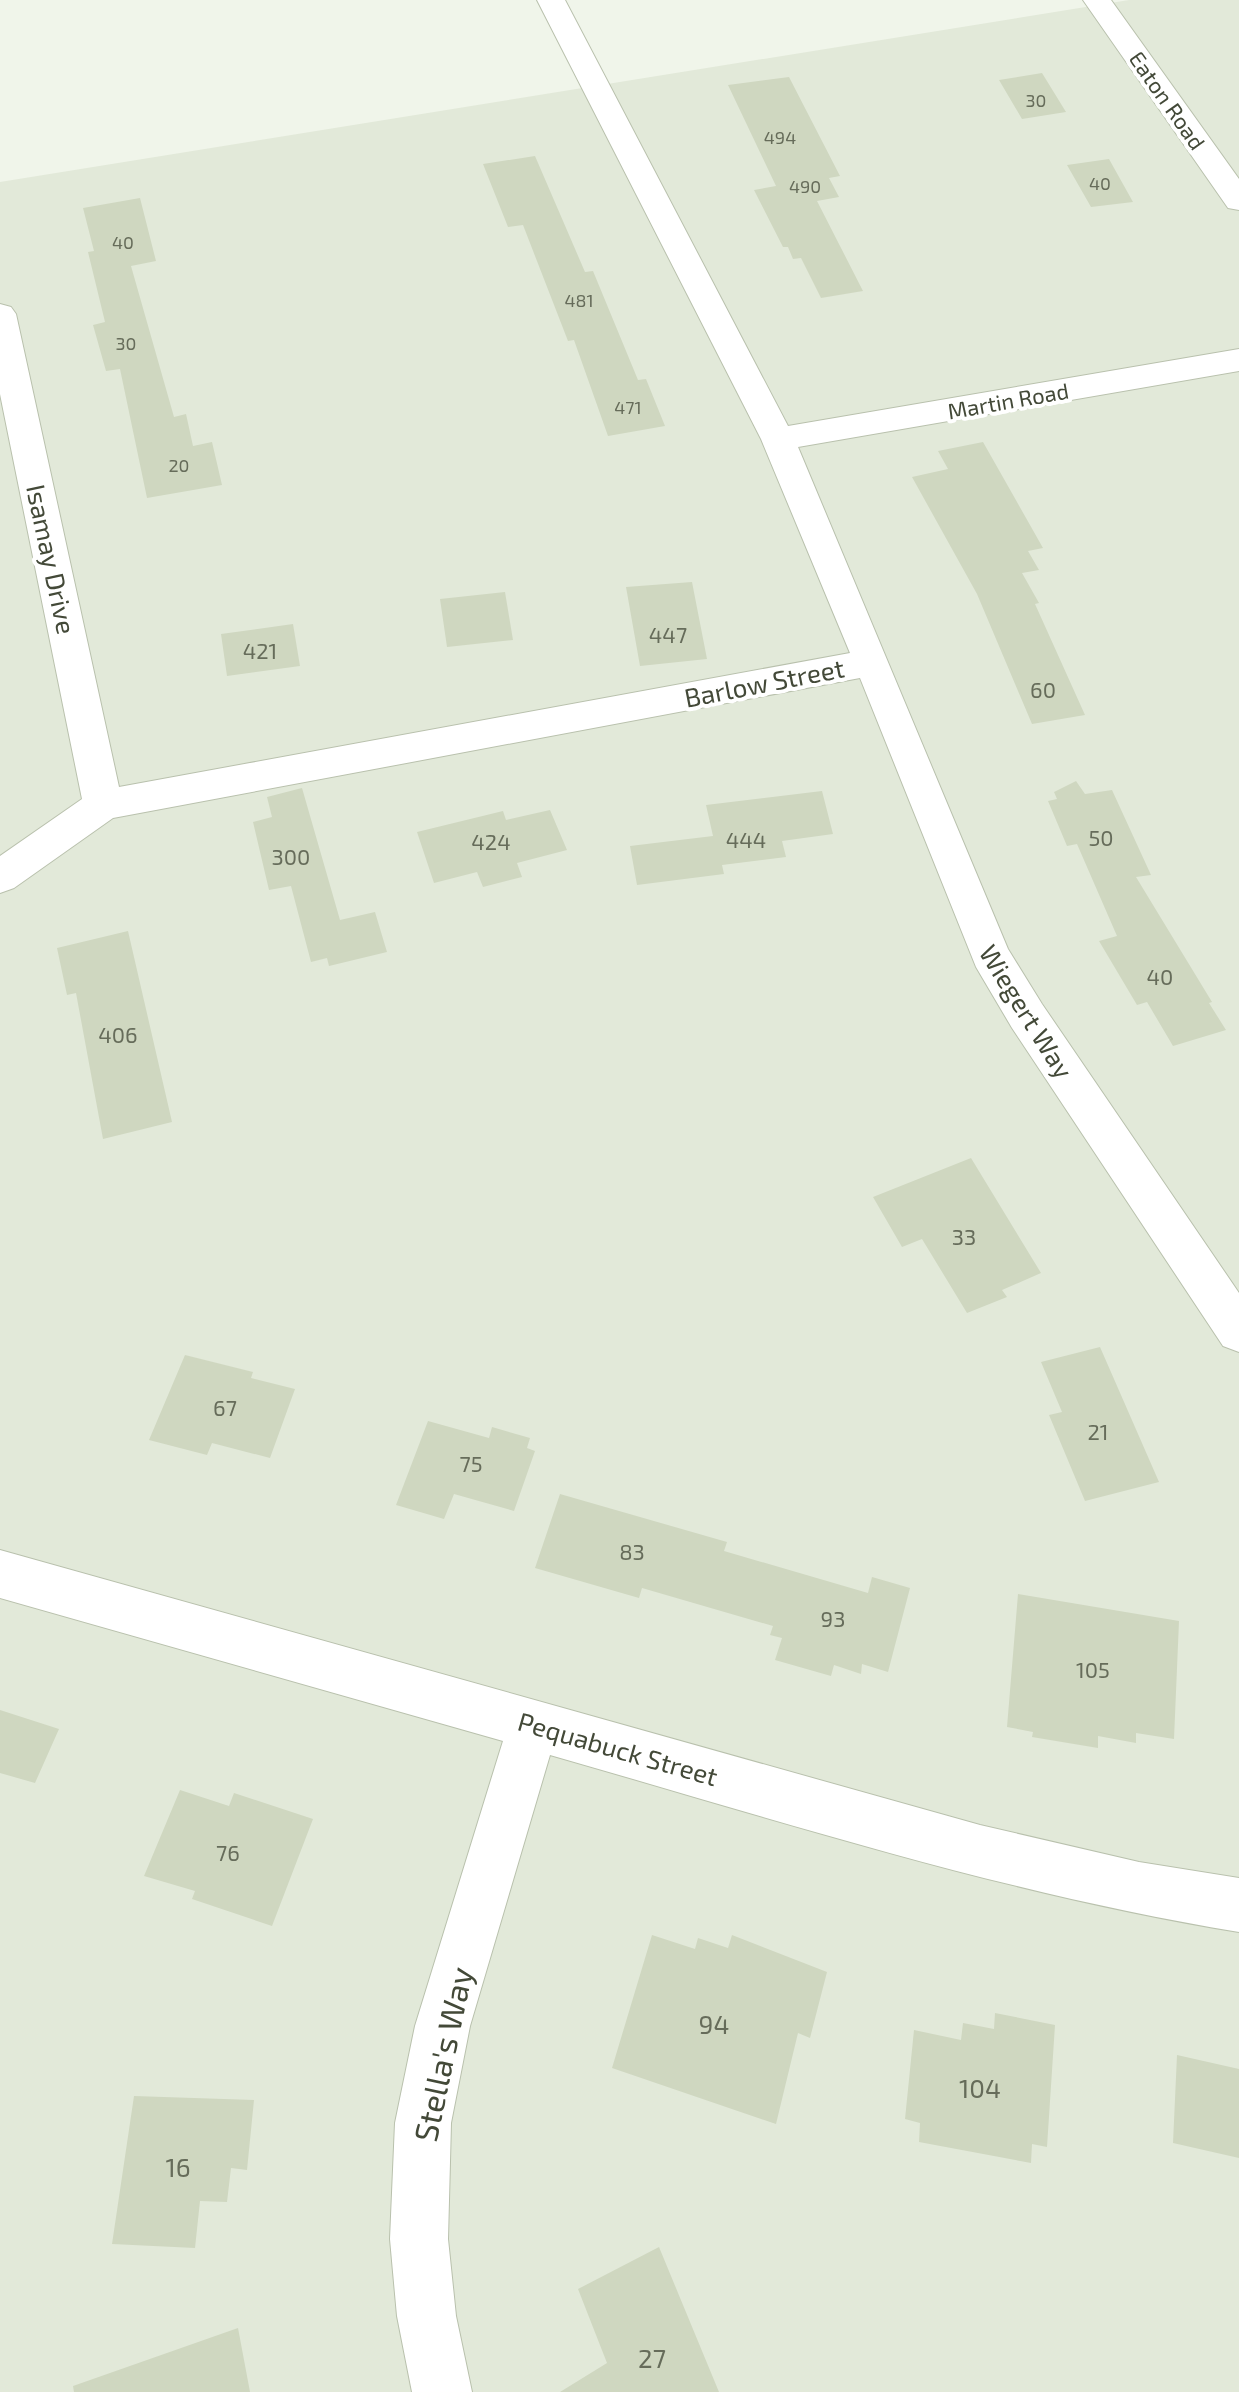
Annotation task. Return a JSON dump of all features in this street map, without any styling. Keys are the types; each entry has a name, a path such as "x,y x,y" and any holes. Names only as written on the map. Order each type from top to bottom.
{"street":[{"name":"Barlow Street","path":"0,877 103,805 872,662 778,439 551,0"},
{"name":"Eaton Road","path":"1097,0 1239,201"},
{"name":"Isamay Drive","path":"0,314 103,805"},
{"name":"Martin Road","path":"778,439 1239,360"},
{"name":"Wiegert Way","path":"872,662 990,955 1027,1016 1239,1331"},
{"name":"Pequabuck Street","path":"0,1574 1056,1871 1239,1905"},
{"name":"Stella's Way","path":"442,2392 422,2288 419,2252 418,2208 427,2097 444,2019 534,1725"}],"shaded area":[{"path":"1129,0 1239,0 1239,2392 0,2392 0,182"}],"building":[{"path":"1042,73 1066,112 1022,119 999,80"},
{"path":"789,77 840,176 829,178 839,197 817,201 863,291 821,298 801,258 793,259 788,247 783,247 754,190 776,186 728,85"},
{"path":"535,156 585,272 593,271 638,380 646,379 665,426 608,436 574,340 568,341 523,225 508,227 483,164"},
{"path":"1109,159 1133,202 1091,207 1067,165"},
{"path":"140,198 156,261 131,266 174,417 186,414 193,446 212,442 222,485 147,498 120,369 106,371 93,325 105,322 88,252 94,251 83,208"},
{"path":"983,442 1043,548 1028,551 1039,570 1022,573 1039,603 1035,604 1085,715 1032,724 977,594 912,477 948,469 938,451"},
{"path":"692,582 707,659 640,666 626,587"},
{"path":"505,592 513,640 447,647 440,599"},
{"path":"293,624 300,666 227,676 221,634"},
{"path":"1076,781 1085,794 1112,790 1151,875 1136,877 1226,1030 1173,1046 1147,1002 1137,1005 1099,941 1117,936 1077,844 1067,846 1048,801 1057,799 1054,792"},
{"path":"302,788 340,920 375,912 387,952 329,966 327,958 311,962 291,886 269,890 253,822 272,817 267,797"},
{"path":"822,791 833,834 782,841 786,857 722,865 724,874 637,885 630,846 713,836 706,805"},
{"path":"550,810 567,850 517,863 522,877 483,887 477,872 434,883 417,832 503,811 506,820"},
{"path":"128,931 172,1122 103,1139 76,993 67,995 57,948"},
{"path":"971,1158 1041,1273 1002,1290 1007,1297 967,1313 922,1239 902,1247 873,1197"},
{"path":"1100,1347 1159,1482 1085,1501 1049,1415 1062,1412 1041,1362"},
{"path":"185,1355 253,1372 251,1378 295,1389 270,1458 212,1443 207,1455 149,1440"},
{"path":"428,1421 489,1438 492,1427 530,1438 527,1448 535,1451 514,1511 454,1494 444,1519 396,1505"},
{"path":"560,1494 727,1542 724,1551 868,1593 872,1577 910,1588 888,1672 862,1664 861,1674 834,1665 831,1676 775,1660 782,1638 770,1635 773,1626 642,1588 639,1598 535,1568"},
{"path":"1018,1594 1179,1621 1174,1739 1136,1733 1136,1743 1098,1736 1098,1748 1032,1737 1033,1732 1007,1727"},
{"path":"0,1710 59,1729 35,1783 0,1773"},
{"path":"180,1790 229,1806 234,1793 313,1819 272,1926 192,1899 195,1891 144,1876"},
{"path":"652,1935 695,1949 698,1938 728,1948 732,1935 827,1972 810,2038 798,2033 776,2124 612,2068"},
{"path":"995,2013 1055,2025 1047,2147 1032,2144 1031,2163 919,2142 920,2123 905,2119 914,2030 961,2040 963,2023 994,2029"},
{"path":"1177,2055 1239,2069 1239,2158 1173,2143"},
{"path":"134,2096 254,2100 247,2170 231,2168 227,2202 200,2201 195,2248 112,2244"},
{"path":"659,2247 719,2392 560,2392 607,2363 578,2289"},
{"path":"238,2328 250,2392 74,2392 73,2386"}]}
